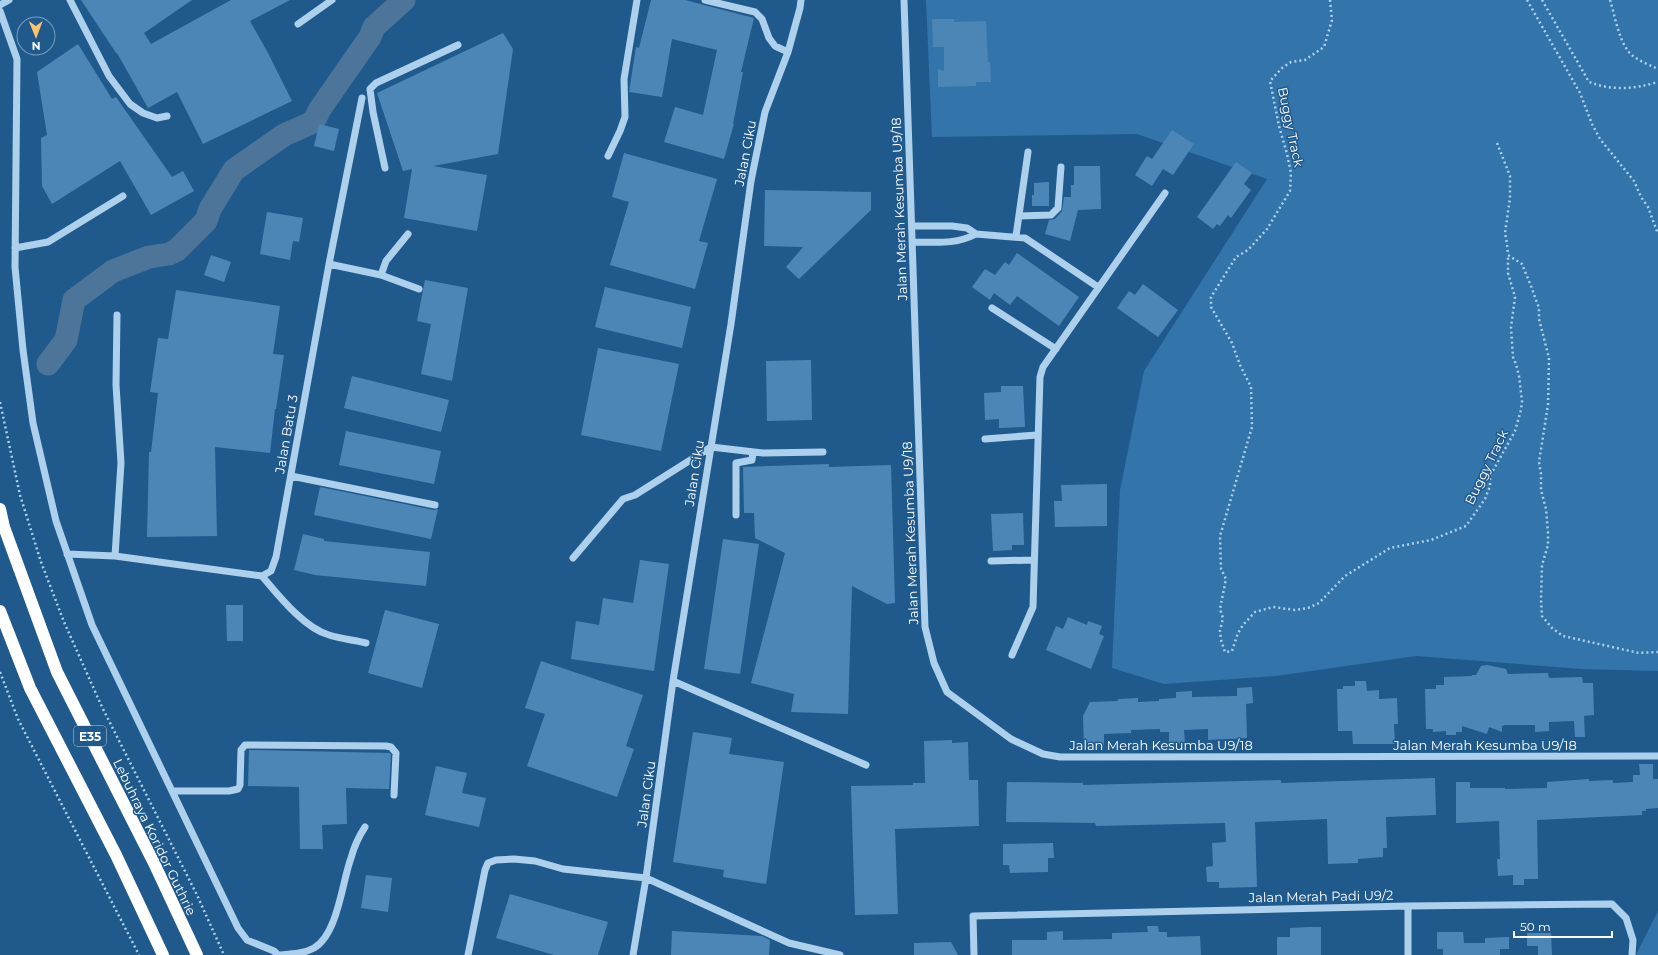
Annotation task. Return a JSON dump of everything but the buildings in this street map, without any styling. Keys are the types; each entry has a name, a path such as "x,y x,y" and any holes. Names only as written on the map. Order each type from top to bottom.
{"highway":[{"name":"Lebuhraya Koridor Guthrie","path":"0,509 4,527 58,672 154,863 197,955"},
{"name":"E35","path":"0,611 30,688 116,855 163,955"}],"street":[{"path":"0,5 9,0"},
{"path":"70,0 109,76 130,104 143,113 157,118 167,116"},
{"path":"298,24 332,0"},
{"path":"608,156 625,117 624,79 637,0"},
{"path":"705,0 755,12 762,20 769,38 775,46 788,52"},
{"name":"Jalan Ciku","path":"634,955 673,681 753,173 765,112 788,52 800,8 800,0"},
{"name":"Jalan Merah Kesumba U9/18","path":"904,0 925,627 934,663 947,692 1011,739 1043,754 1060,757 1658,756"},
{"path":"0,12 17,60 15,267 23,350 33,423 56,521 92,625 238,928 247,940 274,951 278,955 302,954 315,948 330,930 351,857 365,827"},
{"path":"385,168 373,112 370,89 372,85 458,45"},
{"name":"Jalan Batu 3","path":"262,576 271,571 276,557 329,264 362,98"},
{"path":"359,113 373,112"},
{"path":"1016,236 1028,152"},
{"path":"1019,216 1051,215 1058,208 1061,167"},
{"path":"1012,655 1033,607 1040,377 1043,367 1165,193"},
{"path":"15,248 48,242 123,196"},
{"path":"912,226 952,226 967,228 976,234"},
{"path":"381,275 386,260 408,234"},
{"path":"912,242 954,242 976,234 1016,236 1025,238 1098,287"},
{"path":"329,264 381,275 419,289"},
{"path":"992,308 1056,349"},
{"path":"115,556 121,463 116,385 117,315"},
{"path":"985,440 1038,435"},
{"path":"573,558 623,499 635,495 711,447 753,452 823,452"},
{"path":"736,515 736,463 752,460 753,452"},
{"path":"291,476 435,505"},
{"path":"67,554 115,556 262,576 282,599 309,624 328,635 366,643"},
{"path":"991,561 1034,560"},
{"path":"673,681 866,765"},
{"path":"172,791 229,791 238,789 240,785 240,750 245,745 386,746 391,747 396,753 394,795"},
{"path":"468,955 485,870 488,863 496,860 514,859 535,861 563,869 646,878 789,943 840,955"},
{"name":"Jalan Merah Padi U9/2","path":"974,955 973,916 1408,906 1612,904 1626,918 1633,940 1632,955"},
{"path":"1408,906 1408,955"}],"path":[{"name":"Buggy Track","path":"1330,0 1332,20 1324,47 1305,60 1291,62 1282,68 1270,81 1290,169 1290,191 1267,229 1248,250 1236,257 1211,297 1211,307 1232,342 1240,366 1251,387 1252,408 1252,427 1220,536 1221,569 1226,579 1220,609 1223,618 1220,631 1221,640 1225,652 1232,651 1238,633 1255,612 1273,607 1295,610 1319,603 1345,576 1390,548 1431,540 1466,526 1485,499 1490,486 1490,476 1515,431 1522,406 1516,364 1512,357 1511,327 1515,297 1508,273 1508,255"},
{"path":"1527,0 1580,93 1592,124 1600,138 1634,181 1641,197 1648,207 1658,234"},
{"path":"1542,0 1589,82 1598,85 1626,89 1658,82"},
{"path":"1610,0 1621,36 1628,51 1639,60 1658,69"},
{"path":"1497,143 1510,176 1510,198 1504,234 1508,255 1522,264 1532,286 1540,308 1539,319 1549,358 1547,388 1548,405 1539,462 1541,490 1546,509 1548,533 1548,544 1542,565 1542,616 1552,628 1563,636 1639,653 1658,652"},
{"path":"0,402 20,495 41,562 64,622 102,707 198,895 224,955"},
{"path":"0,672 18,719 139,955"}],"shaded area":[{"path":"926,0 1658,0 1658,671 1582,669 1416,656 1276,676 1164,684 1112,668 1120,490 1144,371 1267,179 1137,134 932,137"},
{"path":"1658,911 1658,955 1636,955"}],"waterway":[{"path":"48,364 66,340 74,300 113,271 149,257 169,254 177,250 206,221 210,209 234,170 284,135 311,123 315,119 320,109 370,37 374,27 404,0"}]}
